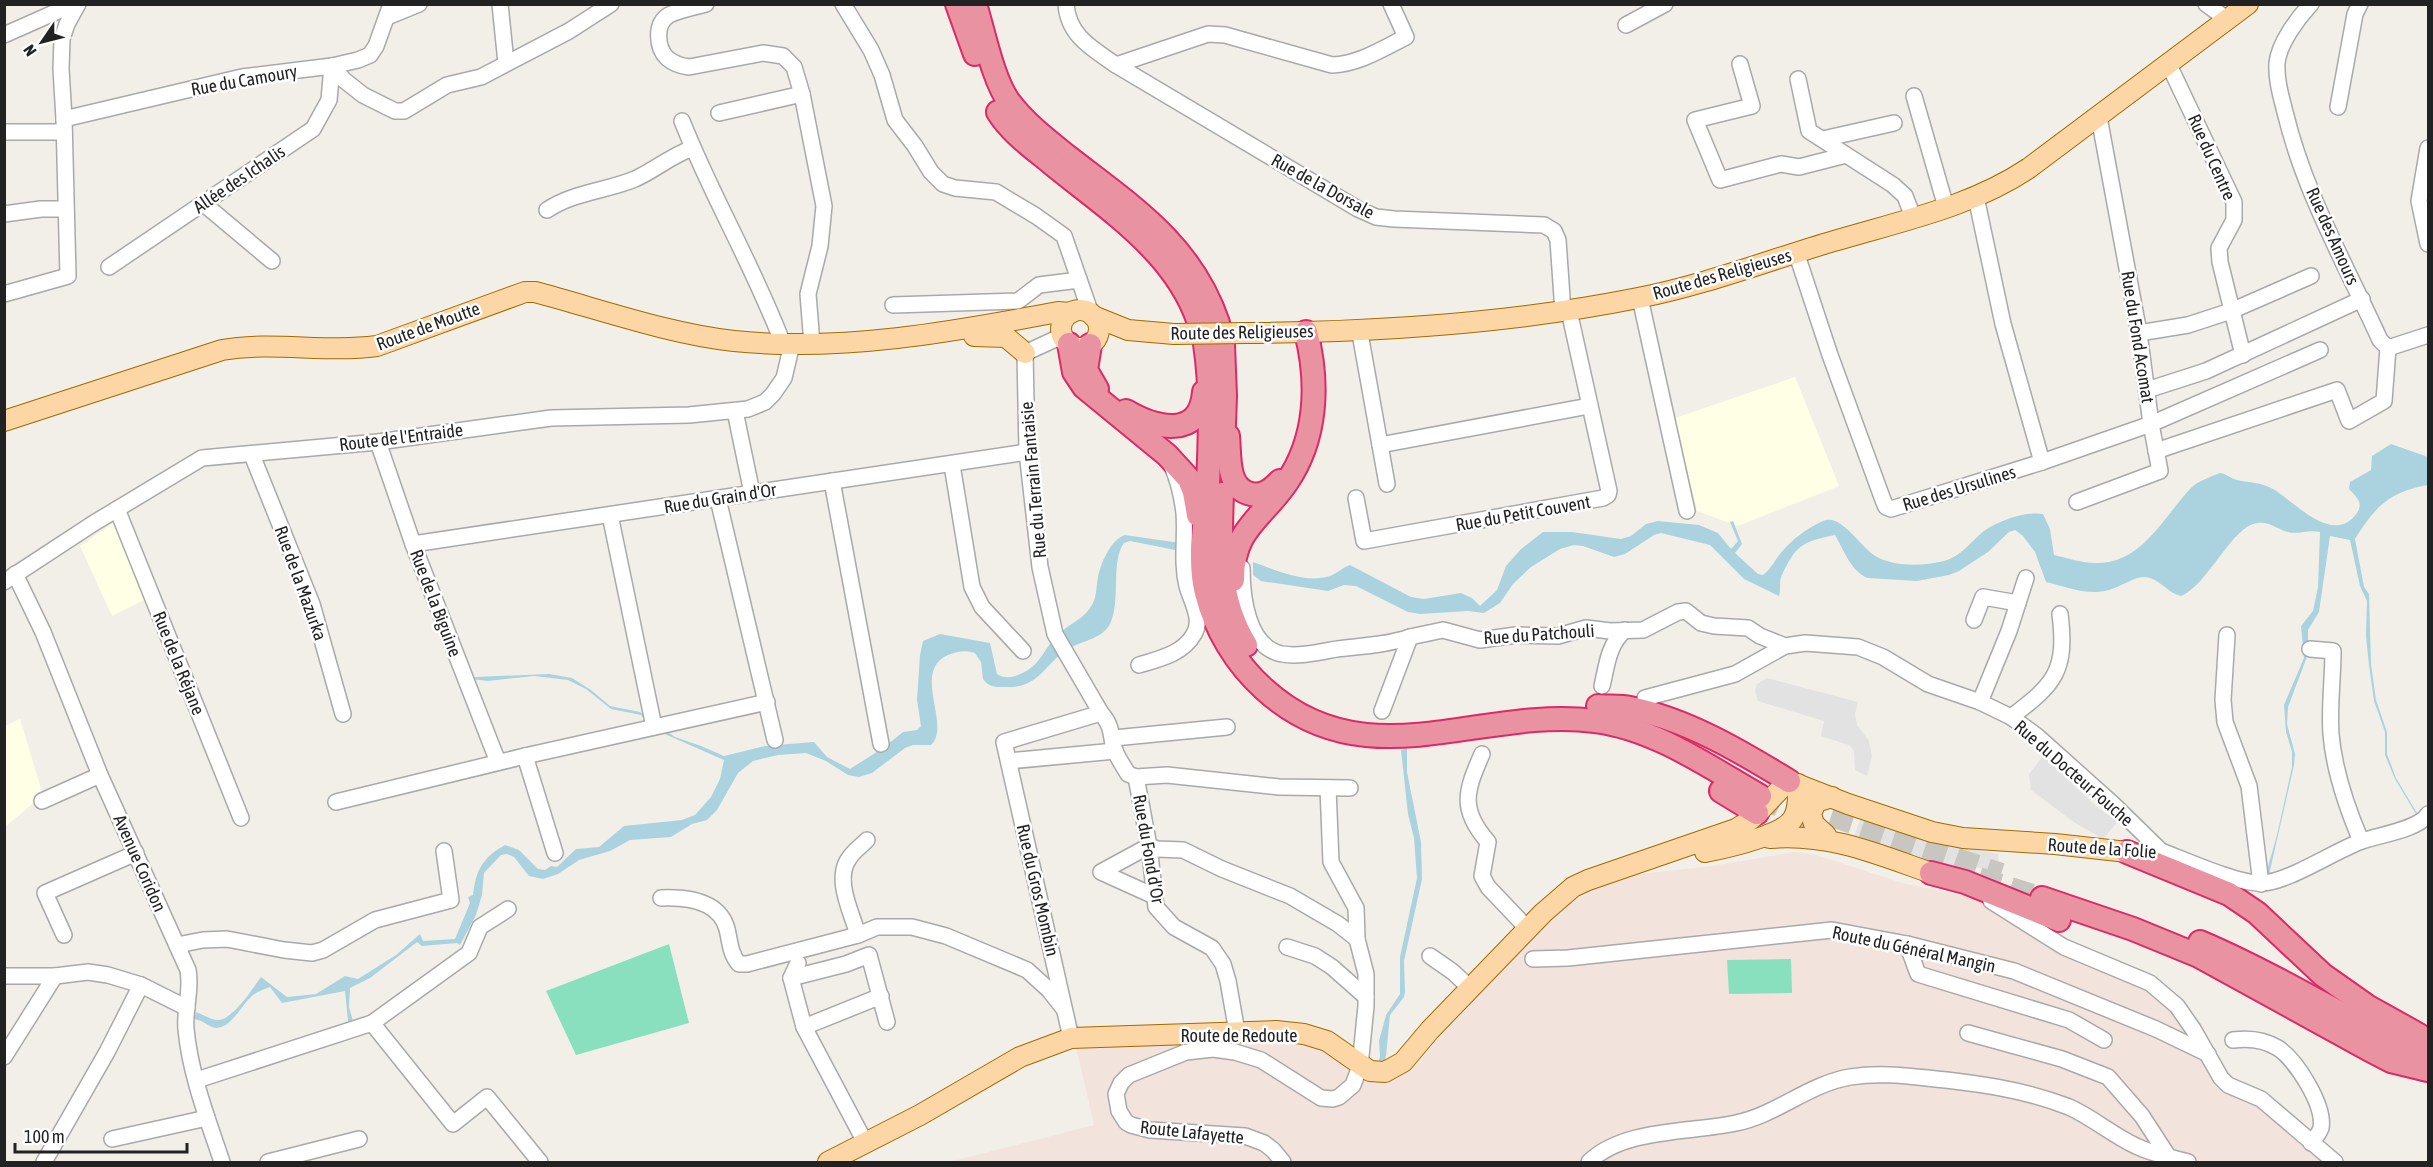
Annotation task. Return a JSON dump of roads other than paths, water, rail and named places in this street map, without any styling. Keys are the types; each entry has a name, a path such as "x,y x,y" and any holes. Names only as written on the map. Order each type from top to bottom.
{"highway":[{"path":"957,4 986,88 1001,116 1019,137 1147,242 1167,264 1189,297 1211,339 1208,484 1202,564"},
{"path":"975,4 999,82 1009,102 1027,123 1164,234 1196,274 1225,396 1233,480 1237,487 1246,493 1257,495 1268,492 1298,463"},
{"path":"1244,534 1260,511 1286,483 1298,463 1310,434 1313,412 1310,348 1306,332"},
{"path":"1074,340 1095,387 1128,413 1152,424 1171,427 1188,422 1201,409 1211,339"},
{"path":"1074,340 1074,372 1084,387 1167,455 1189,479 1194,492 1206,594 1218,625 1241,665 1273,697 1310,721 1353,734 1384,737 1432,734 1547,719 1586,726 1620,735 1761,798"},
{"path":"1225,396 1220,572 1234,623 1254,658 1280,686 1309,705 1360,724 1396,725 1551,705 1600,696 1628,708 1657,714 1690,728 1793,782"},
{"path":"1234,623 1233,559 1257,495"},
{"path":"1600,696 1711,752 1761,798"},
{"path":"2161,851 2175,872"},
{"path":"2127,852 2229,894 2257,913 2323,975 2396,1024 2428,1039"},
{"path":"1931,873 1965,882 2075,926 2152,947 2248,983"},
{"path":"2428,1051 2403,1044 2358,1023 2244,960 2107,905 2042,892 2199,956 2391,1061 2428,1070"}],"main road":[{"name":"Route des Religieuses","path":"1074,340 1128,330 1174,334 1306,332 1431,326 1566,311 1640,298 1698,284 1946,207 2004,185 2099,117 2248,4"},
{"name":"Route de Moutte","path":"4,421 222,350 242,347 357,349 377,346 525,292 536,292 687,333 735,341 787,344"},
{"name":"Route des Religieuses","path":"787,344 918,337 1058,312 1083,313 1128,330"},
{"path":"1083,313 1098,330 1074,340 1064,319 1083,313"},
{"path":"1032,317 1074,340"},
{"path":"918,337 1006,337 1032,350"},
{"path":"1626,867 1731,831 1750,821 1761,798 1793,782 1796,810 1791,821 1785,827 1753,840"},
{"name":"Route de la Folie","path":"1793,782 1832,798 1932,832 1963,838 2127,852"},
{"path":"1761,798 1785,827 1826,835 1856,848"},
{"path":"1826,835 1814,824 1810,814 1816,802 1832,798"},
{"path":"1626,867 1753,840 1794,836 1813,837 1856,848 1931,873"},
{"name":"Route de Redoute","path":"828,1162 866,1144 1020,1058 1071,1038 1276,1031 1304,1034 1327,1041 1370,1071 1385,1072 1403,1062 1470,988 1573,887 1626,867"}],"street":[{"path":"4,35 76,4"},
{"path":"4,294 68,276 61,69 62,39 76,4"},
{"path":"389,11 419,4"},
{"path":"500,4 506,63"},
{"path":"332,66 363,95 395,111 404,111 447,85 481,77 569,31 611,4"},
{"path":"706,4 668,16 660,24 658,35 660,48 677,65 689,67 764,53 783,56 794,67 802,94 824,206 820,246 808,294 812,344"},
{"path":"843,4 882,75 895,120 931,172 943,183 955,188 996,192 1064,236 1079,280 1083,313"},
{"name":"Rue de la Dorsale","path":"1066,4 1072,27 1081,41 1116,65 1358,209 1376,217 1431,222 1544,225 1554,231 1558,240 1566,311"},
{"path":"1116,65 1208,34 1225,35 1332,65 1348,64 1406,37 1391,4"},
{"path":"1626,25 1665,4"},
{"path":"2206,4 2228,20"},
{"name":"Rue des Amours","path":"2311,4 2289,33 2277,60 2278,83 2292,143 2327,228 2380,339 2388,348"},
{"path":"2338,107 2355,14 2360,4"},
{"name":"Rue du Camoury","path":"4,132 64,125 242,77 332,66 370,56 389,11"},
{"path":"1740,64 1752,106 1695,120 1720,180 1781,164 1799,167 1846,155"},
{"name":"Rue du Centre","path":"2169,65 2234,202 2234,220 2219,248 2220,262 2243,356"},
{"name":"Allée des Ichalis","path":"109,267 313,129 329,100 332,66"},
{"path":"1798,79 1816,135 1893,185 1905,196 1913,217"},
{"path":"719,113 802,94"},
{"path":"1914,96 1946,207"},
{"name":"Rue du Fond Acomat","path":"2077,502 2160,471 2151,424 2139,333 2099,117"},
{"path":"682,121 711,189 787,344"},
{"path":"1816,135 1894,123"},
{"path":"547,210 560,201 635,179 681,152 693,148"},
{"path":"2428,148 2419,201 2428,244"},
{"path":"1976,197 2003,324 2042,462"},
{"path":"204,204 272,261"},
{"path":"4,214 41,209 66,209"},
{"name":"Rue des Ursulines","path":"1796,252 1830,355 1886,507 1891,509 2042,462 2151,424 2320,350"},
{"path":"2139,333 2188,325 2231,311 2311,276"},
{"path":"892,305 1018,301 1039,285 1079,280"},
{"path":"1640,298 1687,511"},
{"path":"2147,390 2243,356 2362,299"},
{"name":"Rue du Petit Couvent","path":"1356,498 1364,541 1604,498 1608,495 1610,491 1566,311"},
{"path":"1359,328 1387,484"},
{"path":"2156,451 2337,390 2349,422 2384,401 2388,348 2428,335"},
{"path":"1032,350 1074,340"},
{"name":"Route de l'Entraide","path":"10,578 117,509 202,458 378,442 551,418 689,415 735,411 757,406 773,394 784,378 787,344"},
{"name":"Rue du Terrain Fantaisie","path":"1032,350 1027,452 1040,567 1053,628 1101,713"},
{"path":"1380,445 1589,406"},
{"path":"735,411 752,493"},
{"path":"1139,665 1167,657 1186,643 1197,627 1197,617 1184,568 1184,514 1177,477 1163,446 1163,438 1171,427"},
{"name":"Rue de la Biguine","path":"378,442 413,544 498,762"},
{"name":"Rue du Grain d'Or","path":"413,544 1027,452"},
{"name":"Rue de la Mazurka","path":"252,454 312,604 343,714"},
{"path":"952,465 972,587 982,607 1023,651"},
{"path":"832,482 881,744"},
{"path":"718,499 775,740"},
{"name":"Rue de la Réjane","path":"117,509 241,818"},
{"path":"610,515 654,727"},
{"name":"Rue du Patchouli","path":"1244,534 1242,563 1244,601 1249,619 1258,638 1270,649 1282,654 1305,654 1389,644 1443,630 1480,640 1516,635 1558,636 1586,628 1642,630 1678,612 1686,612 1701,622 1714,626 1748,628 1785,646"},
{"name":"Avenue Coridon","path":"10,578 43,632 100,775 177,945 190,983 187,1036 207,1118 222,1162"},
{"path":"1980,702 2009,631 2026,578"},
{"path":"1974,620 1983,597 2018,603"},
{"path":"2011,717 2041,694 2056,672 2063,641 2060,614"},
{"path":"1600,696 1611,647 1616,638 1625,630"},
{"path":"2227,635 2223,700 2225,722 2249,786 2261,884 2284,878 2361,841 2428,820"},
{"path":"1382,711 1410,637"},
{"name":"Rue du Docteur Fouche","path":"1645,698 1735,674 1785,646 1805,644 1858,647 1882,657 1928,684 1980,702 2011,717 2045,743 2161,851"},
{"path":"2310,649 2333,651 2331,735 2341,784 2361,841"},
{"path":"336,802 498,762 767,702"},
{"path":"1101,713 1108,721 1114,744 1128,774 1136,777 1167,775 1269,786 1350,788"},
{"name":"Rue du Gros Mombin","path":"1071,1038 1004,742 1101,713"},
{"path":"1009,761 1227,727"},
{"path":"1482,754 1471,779 1467,806 1470,817 1488,842 1482,876 1488,886 1528,929"},
{"path":"525,756 555,853"},
{"path":"42,801 100,775"},
{"name":"Rue du Fond d'Or","path":"1136,777 1149,846 1156,907 1174,927 1212,948 1223,964 1237,1032"},
{"path":"1328,788 1331,862 1356,908 1358,939 1366,974 1360,1066"},
{"path":"858,935 843,890 844,872 848,858 867,840"},
{"path":"1154,896 1101,872 1149,846 1156,849 1183,850 1222,869 1290,896 1338,924 1358,939"},
{"path":"177,945 203,940 227,939 284,950 312,953 323,950 375,920 451,900 444,851"},
{"name":"Route de la Folie","path":"2127,852 2161,851 2243,881 2261,884"},
{"path":"64,935 45,893 136,853"},
{"path":"1931,873 1982,895 2064,947 2155,987 2177,1006 2221,1078 2228,1085 2261,1100 2334,1162"},
{"path":"661,898 685,897 715,909 726,926 733,957 739,964 747,964 858,935 877,927 912,927 946,936 1027,970 1049,990 1066,1011"},
{"path":"197,1080 372,1023 469,953 480,927 508,909"},
{"name":"Route du Général Mangin","path":"1533,959 1568,958 1832,930 1907,944 2014,971 2156,1029 2208,1054"},
{"path":"1907,944 1918,974 2069,1020 2104,1040"},
{"path":"1287,947 1315,956 1332,967 1366,996"},
{"path":"791,978 846,964 869,955 887,1022"},
{"path":"1430,956 1453,972 1470,988"},
{"path":"798,963 791,978 804,1027 866,1144"},
{"path":"4,976 55,976 88,972 108,975 141,986 187,1008"},
{"path":"4,1057 55,976"},
{"path":"44,1162 96,1073 141,986"},
{"path":"804,1027 881,996"},
{"path":"372,1023 453,1124 487,1097 540,1162"},
{"path":"1968,1033 2062,1059 2108,1077 2142,1116 2168,1156"},
{"path":"2233,1040 2246,1038 2263,1042 2289,1057 2309,1087 2321,1114 2321,1127 2311,1143"},
{"name":"Route Lafayette","path":"1283,1162 1264,1143 1245,1136 1142,1129 1131,1125 1126,1122 1119,1111 1116,1101 1117,1089 1129,1076 1193,1050 1213,1049 1248,1055 1273,1066 1321,1098 1328,1099 1339,1097 1349,1090 1360,1066"},
{"path":"1589,1162 1609,1148 1628,1140 1737,1123 1764,1115 1820,1086 1837,1081 1887,1074 1973,1082 2026,1092 2071,1108 2134,1146 2188,1162"},
{"path":"112,1139 207,1118"},
{"path":"268,1162 302,1158 359,1139"}],"water":[{"path":"2391,444 2428,457 2428,485 2393,496 2377,509 2355,539 2364,587 2369,594 2371,664 2376,700 2387,732 2387,754 2396,778 2417,813 2395,779 2385,755 2385,732 2374,701 2369,665 2366,636 2367,601 2360,586 2350,540 2330,536 2319,612 2308,630 2308,654 2288,707 2287,724 2295,754 2294,765 2269,875 2266,874 2292,767 2292,752 2286,732 2284,705 2304,658 2301,626 2313,611 2318,587 2320,532 2292,533 2261,523 2248,527 2238,534 2201,580 2181,596 2155,580 2144,577 2101,592 2077,590 2046,582 2035,552 2023,536 2015,530 2009,532 1988,552 1959,571 1917,581 1868,578 1852,566 1835,535 1814,540 1801,547 1791,558 1781,577 1779,596 1744,579 1710,545 1661,533 1625,554 1614,557 1583,546 1574,545 1560,549 1531,567 1513,584 1500,603 1484,613 1468,611 1420,614 1408,612 1356,586 1344,585 1328,591 1261,581 1253,575 1253,562 1291,575 1311,578 1330,576 1350,565 1411,597 1424,599 1461,593 1472,598 1480,606 1497,590 1506,566 1521,549 1543,532 1572,532 1621,539 1631,536 1646,524 1658,521 1699,525 1718,533 1731,549 1738,541 1730,522 1733,521 1742,544 1735,553 1758,574 1763,575 1794,539 1823,521 1837,522 1877,557 1893,563 1919,565 1950,559 1990,527 2004,520 2036,513 2043,514 2050,529 2054,555 2096,563 2126,556 2139,547 2194,486 2220,473 2273,489 2302,511 2325,524 2337,525 2347,522 2357,513 2360,506 2349,489 2350,482 2371,470 2372,456"},
{"path":"1125,535 1180,543 1180,551 1130,541 1124,543 1118,559 1114,610 1109,626 1099,635 1068,649 1040,675 1025,684 1015,687 994,687 983,679 981,662 975,653 962,651 948,655 938,663 933,673 932,685 937,725 936,736 931,745 913,745 905,748 872,773 859,777 848,775 826,761 806,753 778,755 753,761 738,773 717,810 707,820 692,824 671,837 630,840 610,851 579,860 558,874 543,879 529,876 514,857 507,854 501,855 484,873 482,895 476,915 460,945 457,943 422,946 417,942 370,978 350,988 349,1007 355,1028 349,1030 345,991 282,1003 270,987 253,995 222,1027 214,1028 194,1019 196,1012 218,1020 224,1019 242,1003 261,977 287,997 316,994 345,976 358,979 396,955 420,934 423,941 455,939 470,903 468,897 473,895 481,866 505,845 519,850 538,869 557,867 576,849 599,847 624,826 682,820 695,815 711,797 720,779 724,760 667,735 641,715 611,709 586,689 568,680 534,676 488,681 472,679 549,674 572,678 610,706 640,712 675,737 724,756 765,746 814,742 827,757 850,769 903,732 917,730 921,726 917,700 923,641 940,634 990,643 997,674 1008,677 1024,673 1036,664 1062,631 1090,608 1104,559 1115,541"},
{"path":"1407,749 1407,772 1421,842 1422,879 1404,961 1404,997 1390,1015 1386,1056 1382,1071 1377,1071 1380,1056 1379,1041 1386,1015 1400,994 1400,957 1417,878 1414,838 1408,814 1401,750"}],"tunnel":[{"path":"1760,796 1814,824"},
{"path":"1800,805 2001,874"},
{"path":"1979,878 2042,898"}]}
